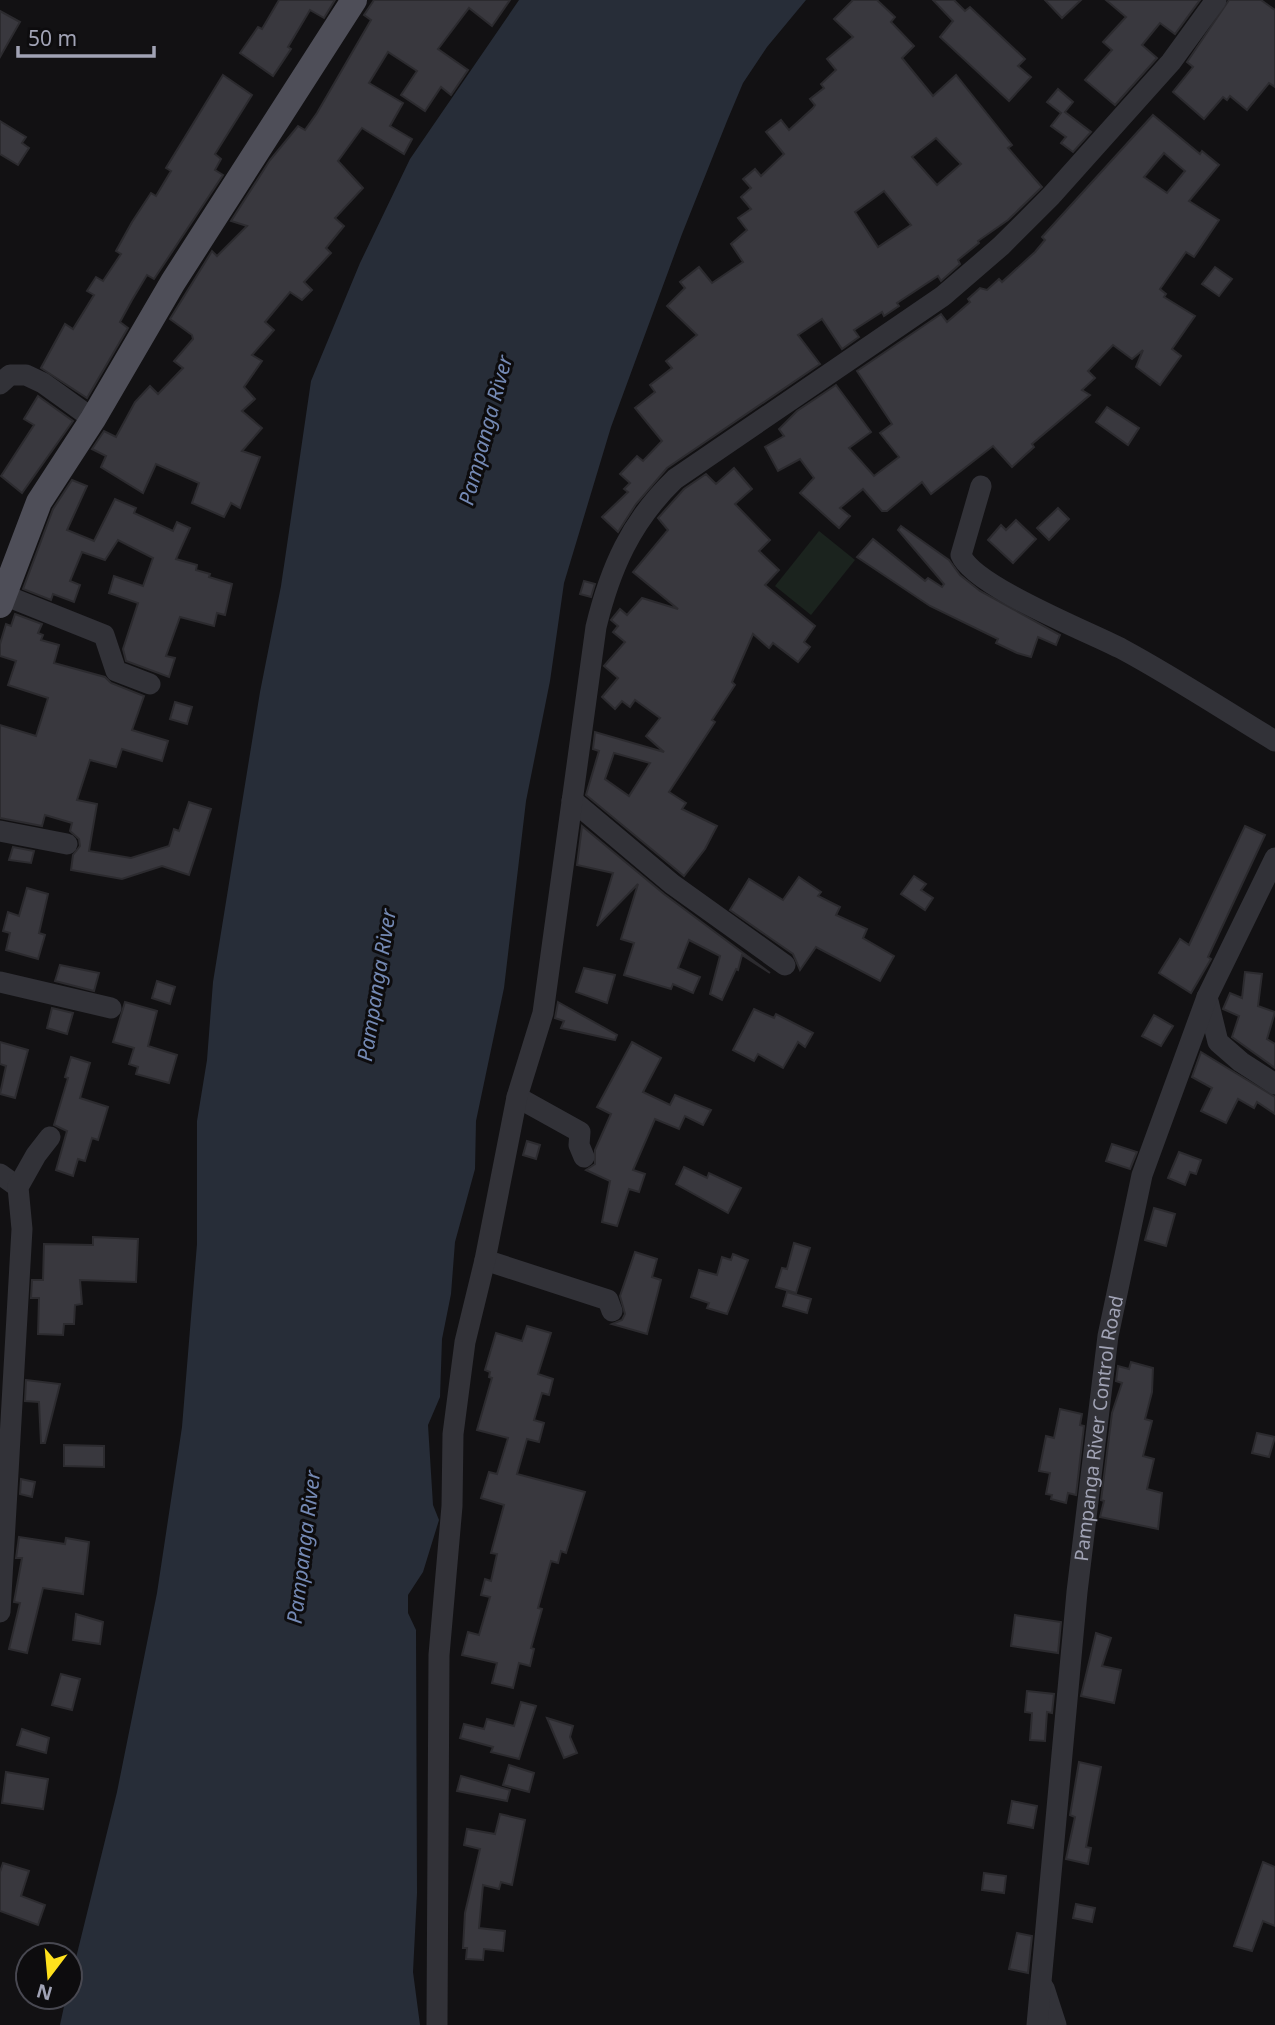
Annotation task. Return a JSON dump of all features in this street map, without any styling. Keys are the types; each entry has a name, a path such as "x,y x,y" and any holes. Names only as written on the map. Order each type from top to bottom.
{"main road":[{"path":"2,600 39,502 93,419 173,282 354,0"}],"street":[{"path":"438,2025 439,1655 452,1506 453,1434 465,1342 485,1260 517,1097 543,1013 596,627 603,596 634,525 652,501 675,479 943,296 1001,246 1051,196 1171,62 1216,0"},
{"path":"0,384 10,375 26,375 93,419"},
{"path":"981,486 961,555 969,569 1052,617 1123,650 1275,741"},
{"path":"2,600 104,635 116,671 150,684"},
{"path":"572,800 673,884 785,965"},
{"path":"0,831 67,844"},
{"name":"Pampanga River Control Road","path":"1037,2025 1074,1618 1108,1336 1142,1175 1207,997 1275,858"},
{"path":"0,982 111,1008"},
{"path":"1207,997 1218,1042 1241,1062 1275,1084"},
{"path":"517,1097 580,1132 579,1145 584,1157"},
{"path":"0,1612 22,1229 18,1187 50,1137"},
{"path":"0,1174 18,1187"},
{"path":"485,1260 591,1293 608,1300 612,1311"},
{"path":"1041,1979 1056,2025"}],"shaded area":[{"path":"819,531 855,560 811,615 775,586"}],"water":[{"name":"Pampanga River","path":"519,0 806,0 767,47 743,83 727,121 611,427 564,583 550,681 526,801 504,988 476,1121 475,1169 455,1242 451,1294 442,1339 440,1397 428,1425 433,1505 439,1520 423,1572 408,1595 408,1613 416,1630 417,1893 413,1972 420,2025 60,2025 63,2011 84,2011 84,1941 80,1941 117,1792 157,1593 182,1427 197,1244 197,1121 207,1060 213,982 260,692 281,586 311,381 360,263 410,159"}],"building":[{"path":"279,0 335,0 324,18 310,10 288,47 291,49 273,76 240,53 258,27 262,29"},
{"path":"374,0 510,0 492,26 469,8 438,49 468,70 451,95 441,87 425,111 401,95 417,71 388,52 369,83 403,103 390,126 412,139 404,154 362,128 338,161 363,188 335,218 344,226 326,248 331,253 304,282 312,290 302,300 290,292 265,322 274,330 252,355 262,361 244,387 255,399 242,411 262,428 242,451 260,457 240,508 231,503 224,517 192,503 199,483 156,464 143,493 101,467 106,456 92,449 104,431 116,437 135,402 150,386 158,394 183,368 174,361 193,339 192,335 170,319 212,251 217,256 247,226 231,221 270,160 298,126 305,130 317,113 371,20 364,15"},
{"path":"853,0 877,0 895,17 891,22 914,46 902,58 933,96 956,75 1012,145 1008,148 1042,187 1008,220 978,241 979,243 958,260 960,264 941,281 938,276 897,303 899,306 884,316 882,312 854,330 859,337 842,349 822,319 798,335 820,364 667,468 636,504 618,532 602,517 628,492 624,489 630,483 620,474 637,456 643,461 662,441 635,408 655,392 650,385 672,368 666,361 697,335 667,306 685,288 680,282 699,267 712,283 743,262 731,244 747,230 738,218 751,209 741,197 751,188 743,179 755,169 761,176 784,154 766,132 781,120 789,130 813,108 815,105 810,99 824,88 821,84 836,70 827,59 853,37 834,19","holes":["936,138 961,164 937,185 912,157","884,191 911,225 878,247 855,212"]},
{"path":"933,0 954,0 965,11 970,7 1025,59 1018,66 1031,77 1009,101 940,37 953,21"},
{"path":"1045,0 1081,0 1062,18"},
{"path":"1106,0 1200,0 1175,34 1160,23 1142,45 1157,58 1115,105 1085,80 1112,50 1103,42 1126,17"},
{"path":"1229,0 1261,0 1275,10 1275,87 1269,83 1247,110 1230,96 1227,100 1223,97 1204,119 1173,92 1193,67 1187,62"},
{"path":"0,11 20,22 0,57"},
{"path":"223,75 252,95 215,154 221,159 215,170 223,175 154,279 147,275 120,322 128,328 87,398 41,368 65,324 73,329 94,295 87,291 96,277 103,281 121,254 116,251 132,222 151,193 156,196 171,171 166,168"},
{"path":"1058,89 1073,102 1065,112 1091,132 1073,152 1061,143 1066,137 1051,126 1061,113 1047,102"},
{"path":"1153,115 1200,154 1202,151 1219,165 1189,201 1219,220 1194,257 1186,252 1160,289 1166,294 1164,297 1195,316 1172,349 1181,356 1160,385 1136,367 1143,350 1132,359 1113,345 1088,371 1095,378 1082,390 1090,395 1032,444 1034,447 1012,467 993,446 931,494 922,482 887,511 882,511 863,489 840,508 850,516 839,528 800,493 814,478 800,459 778,471 765,447 784,436 779,429 797,411 836,385 871,432 849,448 874,476 899,457 880,433 892,424 857,371 941,314 947,322 970,302 968,299 980,288 987,290 999,279 1002,282 1035,252 1045,240 1042,237","holes":["1164,153 1185,171 1167,193 1144,177"]},
{"path":"0,121 26,137 22,143 29,148 18,165 0,154"},
{"path":"1215,267 1232,279 1219,296 1202,284"},
{"path":"38,396 73,421 22,493 1,476 34,425 24,419"},
{"path":"1107,407 1139,428 1128,445 1096,422"},
{"path":"734,468 752,489 735,504 770,540 759,551 779,570 765,585 815,626 804,642 810,647 798,662 773,643 769,648 753,634 732,682 735,685 712,720 715,722 669,792 686,803 682,809 717,826 705,849 684,876 586,795 599,751 593,749 595,732 664,752 646,736 660,718 635,700 630,707 622,701 615,709 602,697 618,678 604,666 625,642 613,632 618,626 611,620 620,609 627,615 642,598 678,609 633,572 668,530 658,518 684,489 706,474 716,484","holes":["614,753 650,763 629,796 605,779"]},
{"path":"72,480 87,486 67,530 94,541 115,499 136,508 134,513 173,531 177,522 190,528 176,559 197,565 196,570 232,584 225,615 217,613 214,626 180,617 166,656 175,658 169,677 126,661 123,649 138,603 109,593 114,576 143,586 153,558 118,540 105,560 82,552 70,581 80,585 74,602 53,594 51,600 23,589 53,509"},
{"path":"1058,508 1069,519 1049,540 1037,528"},
{"path":"1016,520 1036,539 1013,563 988,540 1001,525 1006,530"},
{"path":"901,526 949,560 960,575 980,591 1060,635 1056,645 1038,637 1031,657 1017,653 996,643 998,639 930,606 857,557 873,539 925,581 928,578 942,587 944,584 898,530"},
{"path":"584,581 595,584 591,597 580,594"},
{"path":"15,614 42,624 38,633 43,635 41,640 59,645 54,663 105,677 111,683 144,696 132,730 168,741 162,761 122,749 116,767 90,760 77,800 97,804 89,851 131,858 169,846 174,829 179,831 189,802 211,809 189,875 162,866 122,879 71,870 73,855 80,846 79,839 70,831 72,823 45,815 42,826 0,818 0,725 36,736 48,698 8,685 16,661 0,656 0,644 6,624 11,626"},
{"path":"175,702 192,707 187,724 170,719"},
{"path":"582,826 664,894 770,973 742,955 738,970 736,969 722,1000 710,994 720,956 689,940 678,968 700,977 693,993 673,984 671,989 624,975 634,943 621,939 638,884 597,926 613,873 577,865"},
{"path":"1245,826 1265,835 1208,957 1211,959 1191,993 1159,973 1180,939 1189,945"},
{"path":"13,847 34,851 31,863 9,860"},
{"path":"914,876 926,884 921,890 933,898 925,910 901,894"},
{"path":"799,877 821,892 818,896 840,907 836,915 867,929 863,938 894,956 880,981 816,947 800,970 793,954 730,910 749,879 783,900"},
{"path":"27,888 48,894 39,933 45,935 38,959 6,950 10,933 3,931 8,912 19,916"},
{"path":"60,965 99,973 94,991 55,981"},
{"path":"584,968 615,975 607,1003 576,992"},
{"path":"1245,972 1262,974 1258,1006 1275,1012 1267,1039 1275,1044 1275,1068 1232,1037 1239,1016 1223,1009 1230,993 1242,998"},
{"path":"157,981 175,987 170,1004 152,998"},
{"path":"125,1002 157,1011 148,1046 177,1055 169,1083 136,1074 138,1067 129,1064 134,1048 113,1042"},
{"path":"558,1002 617,1035 615,1040 561,1028 564,1021 555,1018"},
{"path":"52,1008 73,1013 67,1034 47,1028"},
{"path":"754,1009 774,1018 776,1014 813,1033 805,1047 798,1042 783,1068 758,1054 754,1061 733,1050"},
{"path":"1154,1015 1173,1026 1161,1046 1142,1036"},
{"path":"0,1042 28,1050 15,1098 0,1094 6,1066 0,1064"},
{"path":"632,1042 661,1058 643,1092 670,1105 675,1095 711,1110 703,1125 685,1116 679,1129 655,1119 633,1170 645,1174 639,1192 629,1189 617,1226 602,1222 610,1181 586,1170 595,1164 595,1150 611,1114 597,1107"},
{"path":"1201,1052 1275,1097 1275,1114 1257,1102 1254,1108 1238,1099 1226,1123 1201,1111 1212,1088 1192,1077"},
{"path":"71,1057 90,1063 80,1098 108,1107 98,1140 92,1138 85,1161 78,1159 73,1176 56,1170 67,1131 54,1125 68,1078 65,1077"},
{"path":"527,1141 540,1145 536,1159 523,1155"},
{"path":"1112,1144 1137,1152 1130,1169 1106,1161"},
{"path":"1179,1152 1201,1160 1196,1174 1190,1172 1185,1185 1168,1178"},
{"path":"684,1167 707,1178 709,1173 741,1188 728,1213 676,1184"},
{"path":"1154,1208 1175,1214 1166,1246 1145,1240"},
{"path":"93,1237 138,1239 136,1282 80,1280 82,1304 75,1305 74,1324 64,1324 63,1335 38,1334 39,1298 31,1298 32,1280 43,1280 44,1244 93,1245"},
{"path":"794,1243 810,1248 796,1293 776,1287 782,1268 787,1269"},
{"path":"635,1252 657,1259 652,1277 661,1280 647,1334 612,1324 622,1320 625,1314 620,1296"},
{"path":"733,1254 748,1260 727,1314 707,1308 709,1303 691,1297 699,1270 717,1275 722,1257 731,1260"},
{"path":"787,1292 811,1299 807,1313 783,1306"},
{"path":"527,1326 551,1333 538,1374 553,1379 549,1395 542,1393 534,1420 544,1423 539,1442 527,1439 517,1474 585,1492 566,1553 561,1551 558,1563 551,1561 538,1608 542,1609 531,1648 534,1649 530,1666 519,1663 513,1688 492,1683 497,1663 462,1655 468,1632 479,1635 490,1597 481,1595 485,1579 491,1581 497,1554 491,1553 504,1505 481,1498 489,1472 497,1474 508,1438 477,1430 492,1378 489,1377 490,1372 485,1370 496,1333 522,1341"},
{"path":"1131,1362 1153,1368 1152,1392 1145,1419 1152,1421 1143,1456 1154,1459 1147,1489 1162,1493 1158,1529 1100,1517 1104,1501 1101,1500 1112,1413 1122,1383 1116,1381 1118,1366 1129,1369"},
{"path":"26,1380 60,1384 45,1443 41,1443 39,1402 25,1401"},
{"path":"1060,1409 1082,1414 1080,1425 1084,1426 1076,1495 1068,1493 1066,1503 1051,1499 1052,1495 1046,1494 1050,1473 1039,1471 1046,1436 1054,1438"},
{"path":"1257,1433 1275,1437 1269,1457 1252,1453"},
{"path":"64,1445 104,1446 104,1467 64,1466"},
{"path":"21,1479 35,1482 32,1497 20,1494"},
{"path":"19,1537 65,1544 66,1538 89,1542 83,1594 43,1588 27,1653 9,1649 20,1603 14,1602 22,1558 16,1558"},
{"path":"76,1614 103,1622 100,1644 73,1640"},
{"path":"1015,1615 1061,1622 1058,1653 1011,1646"},
{"path":"1096,1633 1111,1638 1102,1666 1121,1670 1114,1703 1081,1696"},
{"path":"61,1674 80,1679 72,1710 52,1705"},
{"path":"1027,1691 1054,1694 1052,1713 1047,1712 1045,1741 1030,1740 1032,1713 1025,1712"},
{"path":"521,1702 536,1706 519,1759 491,1752 493,1747 460,1738 464,1724 484,1729 487,1719 514,1726"},
{"path":"547,1718 573,1726 570,1737 577,1753 564,1758"},
{"path":"22,1729 49,1738 46,1753 17,1745"},
{"path":"1079,1762 1101,1767 1086,1847 1091,1848 1088,1864 1066,1859 1075,1817 1070,1815"},
{"path":"509,1765 534,1773 529,1792 503,1785"},
{"path":"6,1772 48,1779 43,1809 2,1803"},
{"path":"461,1776 510,1790 507,1801 457,1791"},
{"path":"1012,1801 1037,1806 1033,1828 1008,1823"},
{"path":"500,1814 525,1820 512,1885 501,1882 499,1889 483,1885 479,1928 505,1931 503,1951 484,1949 483,1960 466,1959 467,1948 463,1948 465,1913 480,1849 464,1845 467,1829 495,1834"},
{"path":"1263,1862 1275,1867 1275,1926 1263,1921 1252,1951 1234,1946"},
{"path":"3,1863 29,1871 21,1896 45,1905 38,1925 0,1911 0,1872"},
{"path":"984,1873 1006,1876 1004,1893 982,1890"},
{"path":"1076,1904 1095,1908 1092,1922 1073,1918"},
{"path":"1017,1933 1032,1936 1028,1973 1009,1969"}]}
